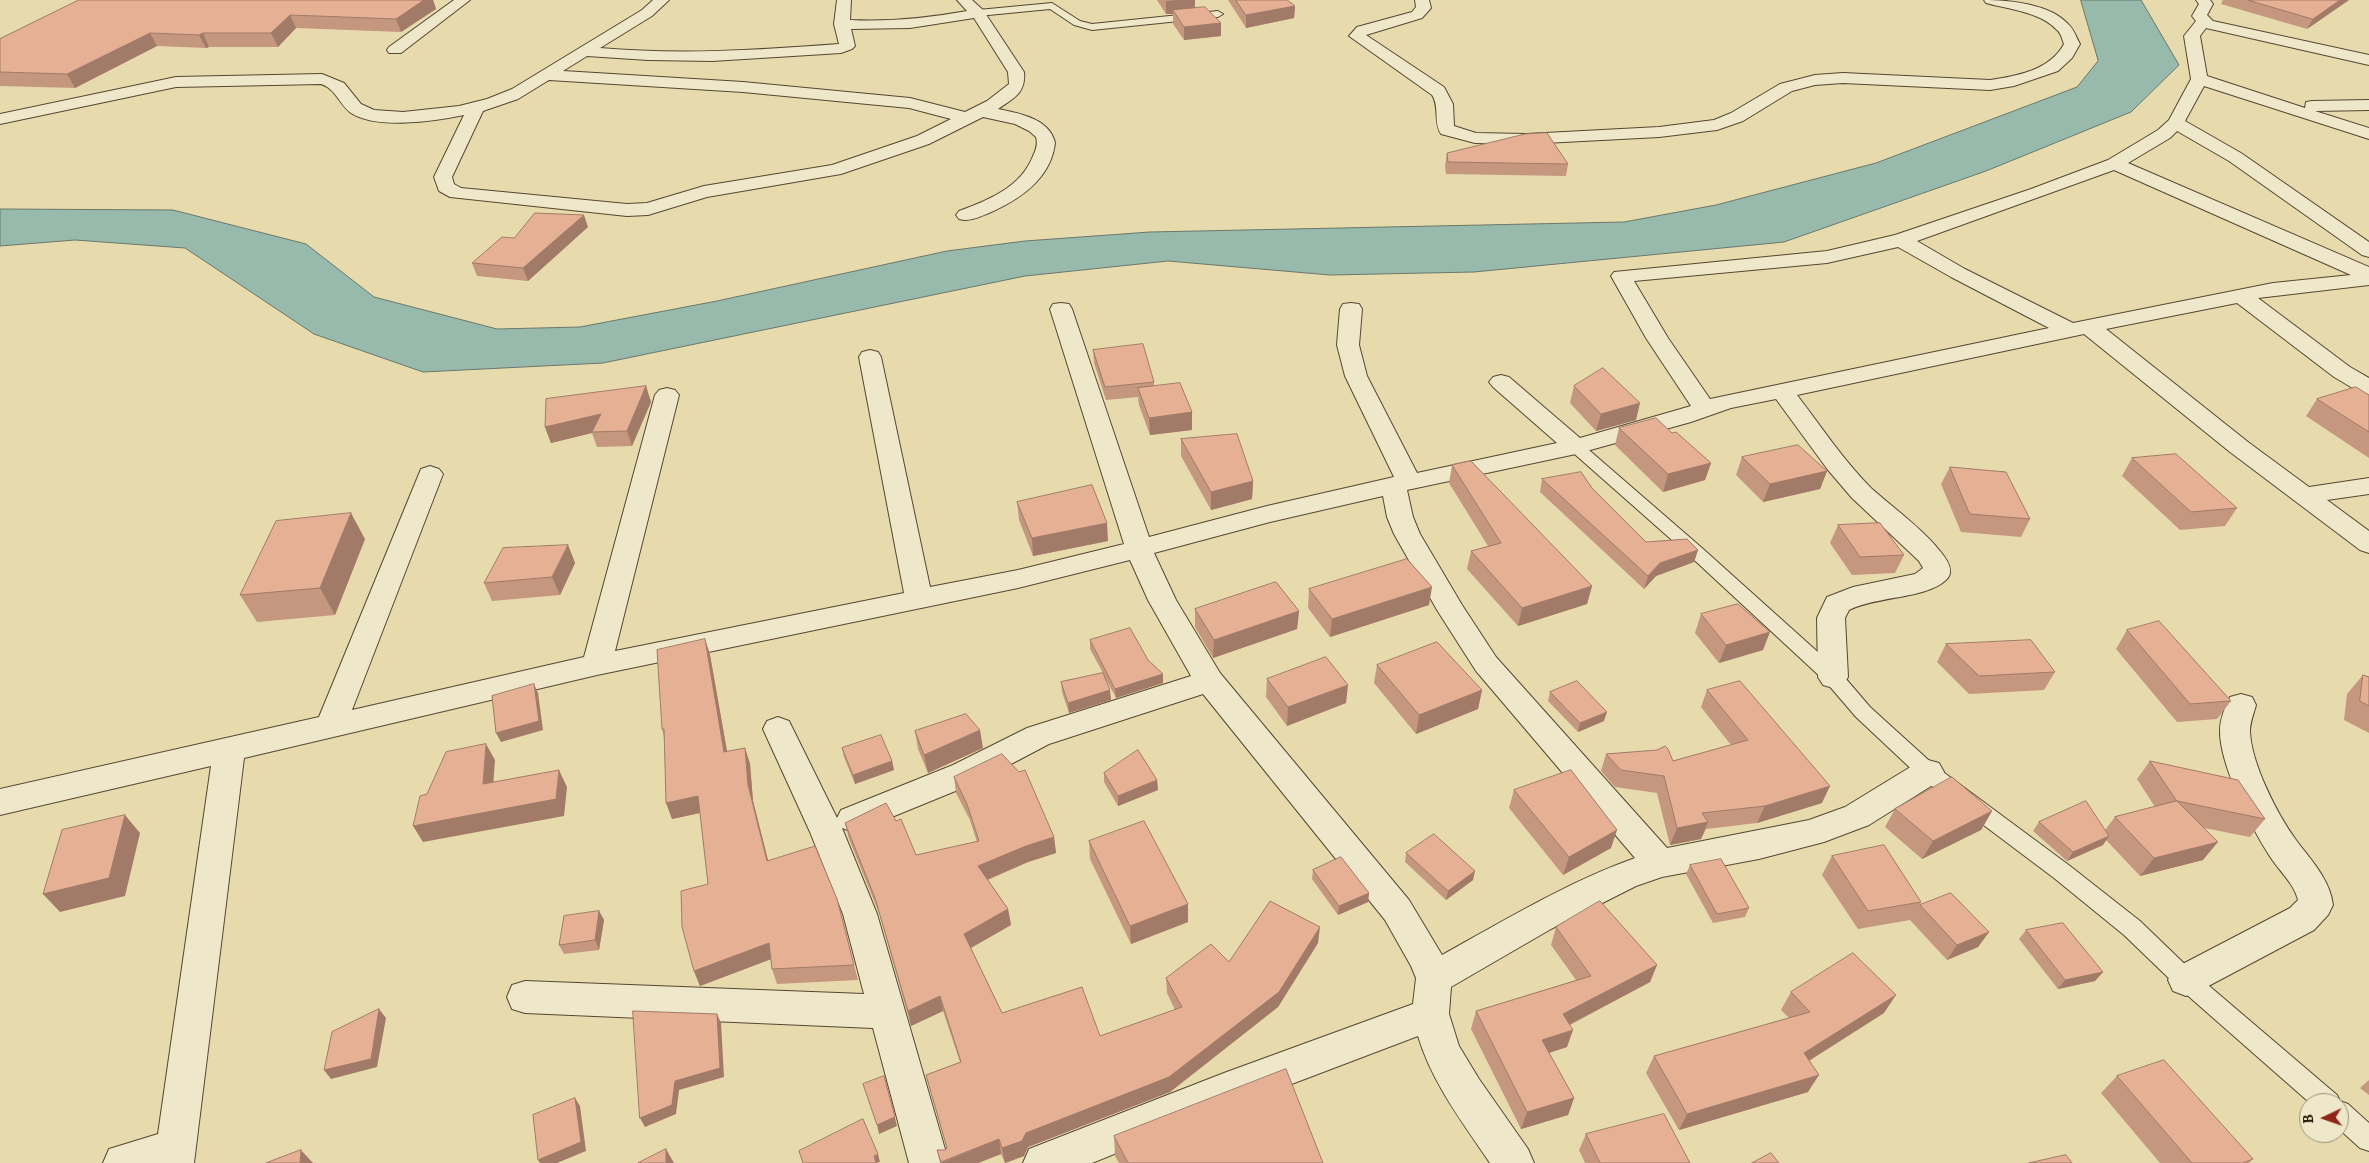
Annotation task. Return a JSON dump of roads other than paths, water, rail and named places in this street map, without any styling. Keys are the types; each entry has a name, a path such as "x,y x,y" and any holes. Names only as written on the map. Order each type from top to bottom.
{"street":[{"path":"394,50 463,0"},
{"path":"0,119 156,85 194,81 322,79 333,82 341,87 348,102 359,111 384,116 436,114 476,107 508,98 647,13 662,0"},
{"path":"584,51 630,56 769,54 841,48 847,46 842,24 844,0"},
{"path":"476,107 443,177 446,187 457,194 627,210 648,209 704,192 835,170 923,140 974,114 1013,90 1017,84 1017,77 978,13 964,0"},
{"path":"1422,0 1424,8 1417,15 1362,30 1357,36 1444,97 1447,107 1445,127 1447,130 1475,138 1526,139 1658,132 1716,126 1737,117 1786,87 1830,78 1940,81 1978,85 2002,84 2052,68 2066,55 2072,44 2067,32 2058,22 1992,0"},
{"path":"2044,16 2049,0"},
{"path":"1704,408 1657,338 1621,276 1826,257 1901,240 2038,193 2114,164 2164,134 2176,124 2199,79 2192,36 2206,22 2199,16 2206,4 2203,0"},
{"path":"842,24 870,26 913,24 978,13"},
{"path":"2203,23 2258,37 2369,60"},
{"path":"544,75 743,87 900,102 974,114 1004,116 1034,127 1041,132 1046,144 1040,165 1025,184 986,208 966,215"},
{"path":"2199,79 2288,106 2369,134"},
{"path":"2288,106 2369,105"},
{"path":"2176,124 2235,157 2369,251"},
{"path":"2114,164 2369,275"},
{"path":"1901,240 1958,273 2081,329 2369,544"},
{"path":"0,802 597,665 919,600 1139,549 1267,514 1576,447 1683,417 1725,402 2293,285 2369,279"},
{"path":"2241,296 2342,372 2369,388"},
{"path":"1061,309 1139,549 1162,600 1210,681 1398,910 1427,960 1442,1053 1465,1092 1514,1163"},
{"path":"1352,309 1348,345 1356,376 1401,484 1400,517 1408,534 1451,610 1486,664 1660,863"},
{"path":"870,356 919,600"},
{"path":"1501,382 1576,447"},
{"path":"1782,391 1836,465 1861,492 1929,555 1938,568 1936,574 1923,582 1853,596 1837,604 1830,618 1833,677"},
{"path":"597,665 667,395"},
{"path":"330,726 430,474"},
{"path":"2303,496 2369,486"},
{"path":"827,832 854,818 964,774 1038,736 1210,681"},
{"path":"2186,980 2302,919 2316,905 2313,891 2280,844 2236,746 2235,730 2242,705"},
{"path":"778,729 827,832 860,914 929,1163"},
{"path":"123,1163 175,1156 229,749"},
{"path":"1043,1163 1224,1090 1432,996 1539,918 1624,876 1660,863 1759,845 1812,833 1857,816 1928,772"},
{"path":"525,997 887,1012"}],"lane":[{"path":"978,13 1052,6 1077,23 1092,27 1218,14"},
{"path":"1576,447 1696,552 1833,677 1863,712 1928,772 2125,922 2186,980 2316,1093"},
{"path":"2349,1122 2369,1139"}]}
